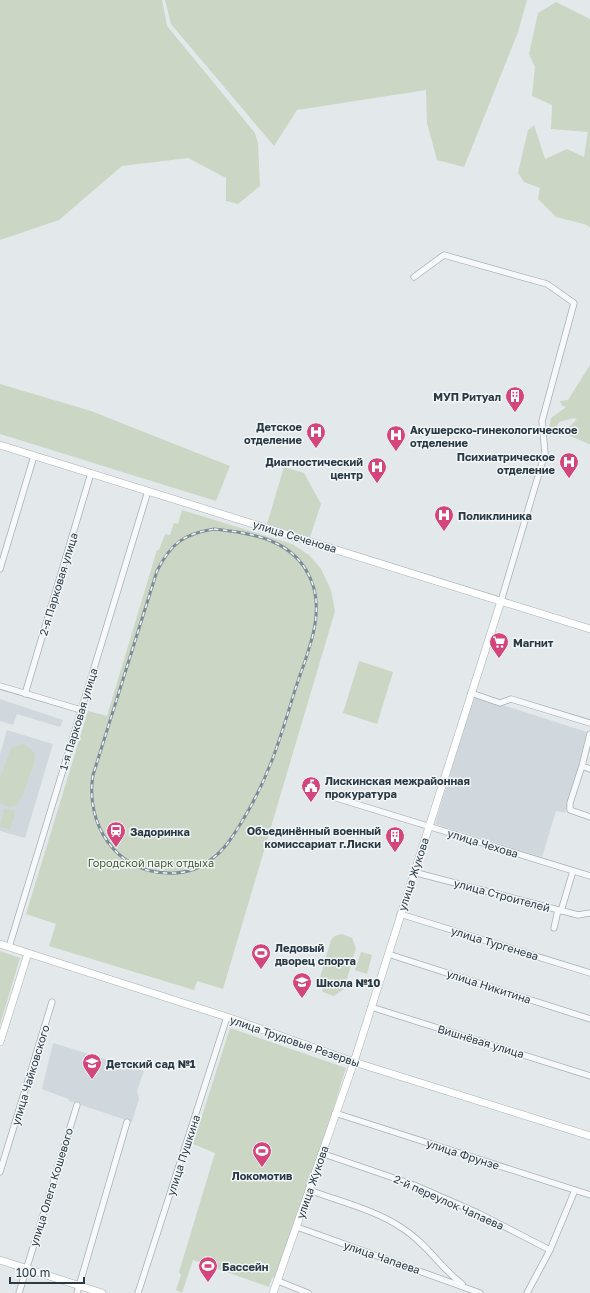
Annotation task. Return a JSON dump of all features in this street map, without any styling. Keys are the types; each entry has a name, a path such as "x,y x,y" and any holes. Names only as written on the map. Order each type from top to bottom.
{"main road":[{"name":"улица Сеченова","path":"0,445 590,629"},
{"name":"улица Жукова","path":"273,1293 354,1062 501,601"},
{"name":"улица Трудовые Резервы","path":"0,944 227,1017 354,1062 590,1136"},
{"path":"0,1042 28,953"},
{"path":"0,1260 102,1293"}],"street":[{"name":"улица Жукова","path":"414,277 444,255 547,284 574,303 546,400 542,421 545,453 501,601"},
{"path":"0,569 34,456"},
{"name":"2-я Парковая улица","path":"25,694 91,473"},
{"name":"1-я Парковая улица","path":"9,947 148,491"},
{"path":"0,686 81,710"},
{"path":"471,693 500,703 511,699 590,722"},
{"path":"590,734 582,766 570,803 570,810 590,817"},
{"path":"582,766 590,769"},
{"name":"улица Чехова","path":"330,796 590,876"},
{"path":"554,928 573,870"},
{"name":"улица Строителей","path":"414,872 560,911 578,915 590,913"},
{"name":"улица Тургенева","path":"400,914 590,973"},
{"name":"улица Никитина","path":"388,954 590,1018"},
{"name":"улица Чайковского","path":"0,1172 52,1002"},
{"name":"Вишнёвая улица","path":"371,1007 590,1076"},
{"name":"улица Пушкина","path":"138,1293 227,1017"},
{"name":"улица Олега Кошевого","path":"20,1293 76,1105"},
{"name":"улица Фрунзе","path":"335,1113 590,1195"},
{"path":"77,1293 127,1122"},
{"name":"2-й переулок Чапаева","path":"321,1153 414,1185 478,1213 550,1250"},
{"name":"улица Чапаева","path":"309,1190 388,1219 403,1228 418,1240 447,1273 468,1288"},
{"path":"527,1293 550,1250 575,1190"},
{"name":"улица Чапаева","path":"296,1227 480,1293"},
{"path":"278,1280 308,1293"}],"shaded area":[{"path":"474,696 590,733 565,813 556,811 542,857 435,824"},
{"path":"0,699 63,720 60,727 17,714 13,725 0,721"},
{"path":"7,730 53,744 25,838 0,831 0,754"},
{"name":"Детский сад №1","path":"53,1043 144,1071 137,1091 139,1099 132,1122 69,1101 68,1099 42,1089"}],"green space":[{"path":"0,0 162,0 167,26 255,133 258,143 260,186 238,204 226,201 226,178 188,158 122,166 59,220 0,240"},
{"path":"165,0 527,0 518,32 464,167 437,160 427,123 426,90 297,110 274,146 171,24"},
{"path":"556,2 590,19 590,227 556,217 538,199 540,188 524,182 518,173 528,130 534,125 545,159 567,149 584,157 588,132 551,129 552,105 532,96 535,67 529,54 538,13"},
{"path":"590,365 589,444 568,435 566,430 577,419 574,418 559,422 555,430 549,428 551,418 566,407 562,406 560,401 568,400"},
{"path":"0,384 91,411 230,466 216,501 0,434"},
{"path":"284,467 304,473 321,504 310,537 267,524"},
{"name":"Городской парк отдыха","path":"182,510 292,544 309,555 321,569 331,590 335,611 223,989 197,981 194,990 49,946 56,924 26,914 88,711 107,716 157,550 159,550 165,534 170,535 174,523 178,524"},
{"path":"359,661 393,672 377,724 343,713"},
{"path":"22,744 29,747 34,753 34,763 19,802 11,807 6,806 0,802 0,778 10,750 13,747"},
{"path":"4,808 16,811 10,830 0,827"},
{"path":"342,934 352,938 356,948 344,989 334,996 323,992 319,981 331,940 335,936"},
{"path":"0,951 20,958 0,1025"},
{"path":"361,952 372,955 367,974 355,970"},
{"name":"Локомотив","path":"230,1028 346,1068 324,1138 276,1277 272,1278 269,1287 193,1260 182,1293 176,1290 181,1275 179,1272 215,1153 193,1144"}],"railway":[{"path":"214,529 258,536 284,547 295,556 304,566 311,580 315,593 316,607 313,635 273,758 251,806 232,837 208,862 197,868 186,872 173,873 149,871 133,864 119,854 108,842 99,827 94,811 92,793 93,775 157,571 168,553 180,541 194,534 214,529"}],"place":[{"name":"МУП Ритуал","path":"515,413"},
{"name":"Детское отделение","path":"316,449"},
{"name":"Акушерско-гинекологическое отделение","path":"396,452"},
{"name":"Психиатрическое отделение","path":"569,479"},
{"name":"Диагностический центр","path":"377,484"},
{"name":"Поликлиника","path":"444,532"},
{"name":"Магнит","path":"499,659"},
{"name":"Лискинская межрайонная прокуратура","path":"311,803"},
{"name":"Задоринка","path":"116,848"},
{"name":"Объединённый военный комиссариат г.Лиски","path":"395,853"},
{"name":"Ледовый дворец спорта","path":"261,970"},
{"name":"Школа №10","path":"302,999"},
{"name":"Детский сад №1","path":"92,1080"},
{"name":"Локомотив","path":"262,1168"},
{"name":"Бассейн","path":"208,1283"}]}
